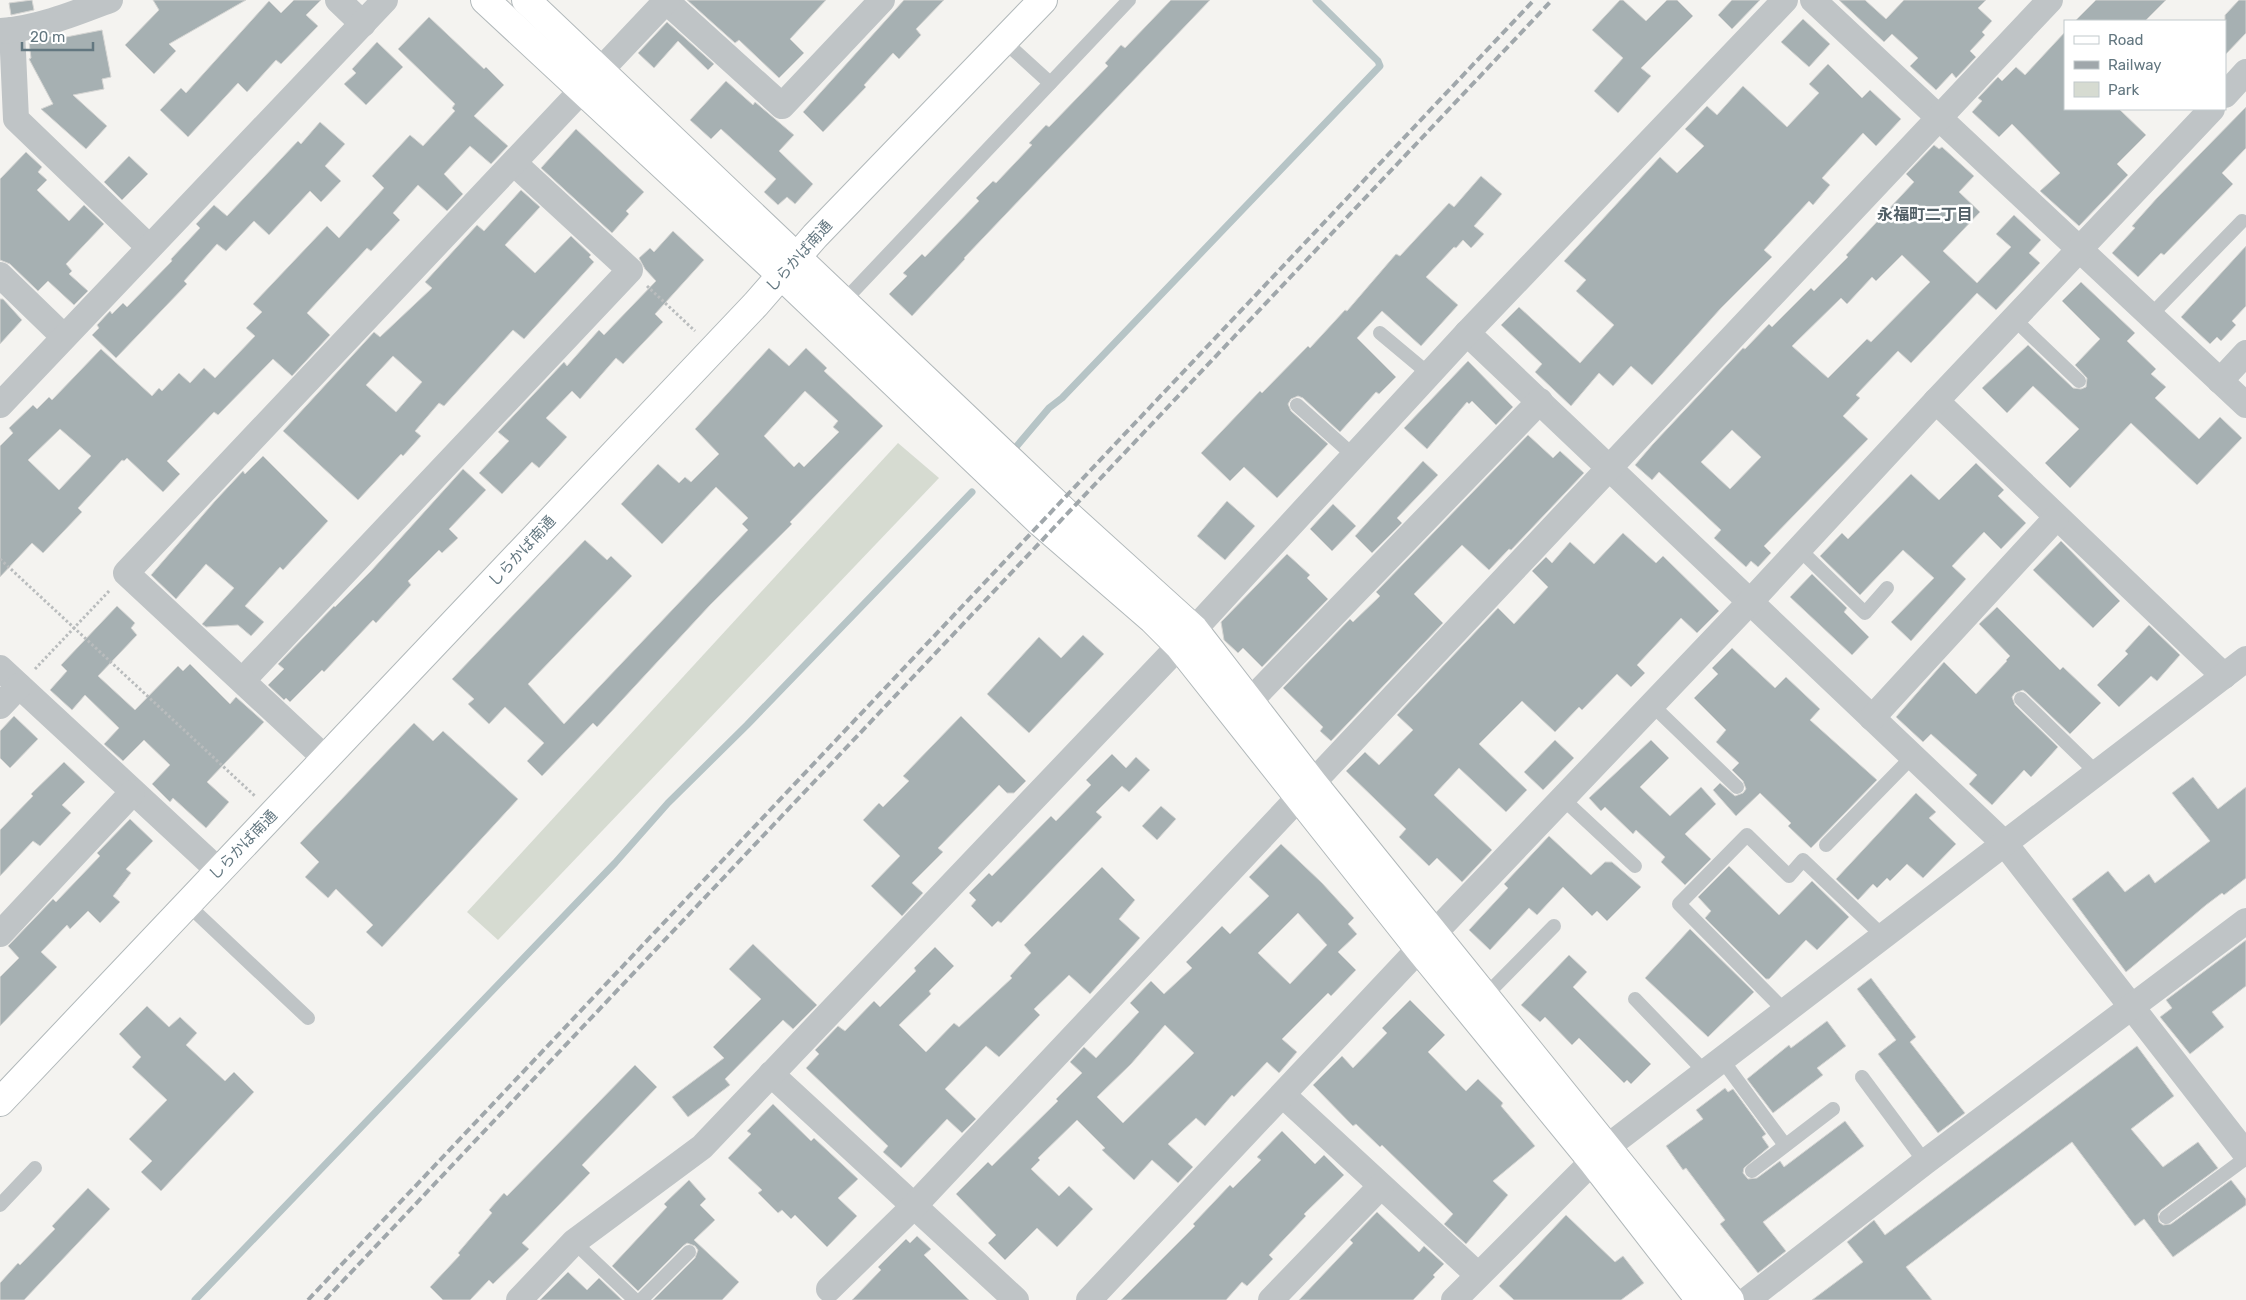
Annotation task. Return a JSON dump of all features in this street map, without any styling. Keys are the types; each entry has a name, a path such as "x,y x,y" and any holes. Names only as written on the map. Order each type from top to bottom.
{"street":[{"path":"110,0 78,12 6,31 16,119 149,247"},
{"path":"338,0 363,24"},
{"path":"0,405 385,0"},
{"path":"486,0 581,89 788,266 843,302 1067,514 1250,701 1306,790"},
{"path":"526,0 600,70 788,266 1045,527 1153,620 1187,638 1306,790 1600,1155 1730,1300"},
{"path":"326,759 126,573 666,1 782,106 882,0"},
{"name":"しらかば南通","path":"0,1102 714,349 788,266 1043,0"},
{"path":"518,1300 574,1242 702,1147 1187,638 1467,333 1785,0"},
{"path":"1813,0 1938,119 2246,405"},
{"path":"829,1289 914,1206 2050,0"},
{"path":"2226,94 2246,72"},
{"path":"1089,1300 1427,940 1651,704 1749,604 2013,318 2211,110"},
{"path":"243,680 630,270 514,163"},
{"path":"0,275 64,337"},
{"path":"1467,333 1609,466 1749,604 2005,844 2131,1008 2243,1144"},
{"path":"2220,380 2246,352"},
{"path":"1250,701 1540,401"},
{"path":"1936,401 2056,518 2224,676"},
{"path":"1872,718 2056,518"},
{"path":"1454,1300 1600,1155 2246,659"},
{"path":"0,668 132,793 219,871"},
{"path":"0,706 19,686"},
{"path":"0,934 132,793"},
{"path":"1747,1300 1925,1162 2246,920"},
{"path":"1427,940 1486,996 1600,1155 1700,1300"},
{"path":"771,1074 1016,1300"},
{"path":"1283,1095 1478,1275"},
{"path":"1271,1300 1381,1186"}],"lane":[{"path":"843,302 1129,0"},
{"path":"1004,41 1050,83"},
{"path":"2150,316 2242,221"},
{"path":"2013,318 2079,381"},
{"path":"1380,333 1429,374"},
{"path":"1297,405 1354,456"},
{"path":"1799,549 1865,613 1887,588"},
{"path":"2022,699 2097,773"},
{"path":"1651,704 1737,788"},
{"path":"1826,845 1912,756"},
{"path":"1562,798 1635,866"},
{"path":"1786,1012 1679,904 1746,836 1788,876 1803,860 1884,937"},
{"path":"188,904 308,1018"},
{"path":"1486,996 1554,926"},
{"path":"1635,999 1714,1067 1785,1145"},
{"path":"1862,1077 1925,1162"},
{"path":"1752,1171 1833,1109"},
{"path":"2166,1217 2243,1144"},
{"path":"0,1205 35,1168"},
{"path":"574,1242 635,1300"},
{"path":"642,1300 689,1252"}],"path":[{"path":"630,270 714,349"},
{"path":"0,559 273,814"},
{"path":"19,686 126,573"}],"green space":[{"path":"898,443 939,478 498,940 467,912"}],"building":[{"path":"32,0 34,10 11,15 9,3"},
{"path":"153,0 246,0 169,44 176,51 154,74 125,45 159,10"},
{"path":"294,0 321,0 306,15 318,26 281,64 276,60 247,92 238,83 188,137 160,110 181,88 186,93 269,1 281,13"},
{"path":"687,0 826,0 790,39 804,53 779,78 739,40 735,43"},
{"path":"904,0 944,0 916,29 921,35 899,59 893,53 864,85 866,87 823,132 803,112"},
{"path":"1171,0 1210,0 964,258 912,316 889,294 907,276 903,273 922,254 925,257 979,201 976,198 993,181 996,183 1032,145 1029,143 1046,125 1049,127 1108,66 1105,63 1121,45 1125,48"},
{"path":"1620,0 1623,0 1646,21 1667,0 1677,0 1693,16 1641,68 1651,76 1618,113 1594,91 1623,58 1592,30"},
{"path":"1732,0 1760,0 1732,29 1718,15"},
{"path":"1839,0 1865,0 1886,19 1904,0 1986,0 1978,8 1992,21 1982,32 1985,35 1970,51 1976,57 1956,78 1952,73 1936,90 1910,66 1918,58 1892,34 1884,42"},
{"path":"2096,0 2166,0 2146,20 2076,20"},
{"path":"2239,0 2246,0 2246,33 2226,54 2226,20 2225,15"},
{"path":"429,17 484,69 486,67 504,85 474,116 508,146 491,164 470,146 444,174 463,194 447,211 418,185 393,213 400,220 371,251 367,248 307,313 330,335 292,376 273,359 218,415 214,412 167,461 180,474 163,492 127,458 124,461 122,460 78,508 82,512 43,553 32,543 0,577 0,446 13,433 9,428 33,405 37,409 49,397 52,400 101,349 152,396 159,388 162,391 179,373 190,383 204,368 215,378 255,336 246,328 262,312 253,304 327,226 339,238 384,188 372,176 410,135 423,146 455,111 452,108 455,104 398,49","holes":["60,429 91,456 59,490 28,460"]},
{"path":"1803,19 1830,44 1809,67 1781,42"},
{"path":"667,22 714,64 708,70 678,41 654,68 638,53"},
{"path":"102,30 111,77 102,79 104,89 73,95 107,126 86,149 41,109 53,104 29,59 31,58 29,42 55,35 61,35 61,38"},
{"path":"2064,33 2064,110 2120,110 2146,135 2117,164 2128,175 2079,226 2040,191 2060,173 2012,124 1999,137 1972,112 1982,101 1978,98 1998,77 2002,81 2016,67 2025,75"},
{"path":"377,42 403,67 366,105 344,84 356,73 352,69"},
{"path":"1828,64 1862,98 1870,90 1901,119 1876,146 1863,133 1822,178 1830,185 1813,205 1809,201 1764,250 1772,257 1721,308 1652,385 1631,366 1613,386 1599,373 1571,406 1535,372 1542,364 1501,325 1519,307 1580,363 1614,325 1576,291 1586,280 1564,261 1660,157 1677,173 1704,146 1685,129 1707,106 1717,115 1743,86 1787,127 1819,93 1809,84"},
{"path":"726,81 753,105 755,102 794,135 779,151 813,184 795,204 787,197 778,205 764,192 776,179 721,129 711,139 690,120"},
{"path":"2246,107 2246,148 2222,173 2233,184 2164,255 2161,253 2138,277 2112,253 2135,228 2132,226 2157,198"},
{"path":"320,122 345,144 325,166 341,181 321,202 310,191 269,235 254,221 226,251 217,244 184,281 187,284 116,358 92,335 99,328 97,325 110,311 112,314 123,303 127,307 172,261 171,259 200,228 196,224 214,205 227,216 298,141 301,144"},
{"path":"576,129 644,192 626,211 629,214 612,233 541,168"},
{"path":"1934,145 1939,149 1942,147 1974,176 1959,192 1980,212 1943,251 1977,283 2011,247 1996,234 2014,215 2041,240 2029,253 2040,263 1996,310 1977,293 1911,363 1898,351 1856,395 1860,398 1843,416 1868,439 1764,546 1771,553 1758,567 1751,561 1746,567 1714,538 1721,530 1659,472 1652,480 1635,465 1743,348 1745,349 1769,324 1772,327 1811,288 1814,291 1848,257 1846,255 1914,182 1906,174","holes":["1902,255 1930,282 1871,342 1867,339 1828,378 1792,346 1841,298 1847,304 1872,277 1876,281","1732,430 1761,457 1730,489 1701,462"]},
{"path":"26,152 42,167 38,172 47,180 37,190 69,221 84,205 104,224 66,264 72,271 69,274 88,291 74,305 48,281 38,291 10,264 0,260 0,179"},
{"path":"129,156 148,174 122,200 104,182"},
{"path":"1481,176 1502,194 1474,226 1484,234 1471,248 1463,240 1426,277 1458,305 1421,346 1382,311 1357,338 1396,377 1379,394 1376,392 1340,432 1303,398 1298,396 1291,399 1288,404 1291,411 1328,444 1277,498 1244,467 1230,481 1201,453 1260,391 1262,393 1308,346 1310,348 1345,310 1347,311 1396,254 1400,256 1449,203 1454,207"},
{"path":"521,190 540,207 505,245 535,273 571,236 591,255 589,257 594,262 524,339 513,330 444,406 439,403 415,431 421,436 403,456 401,454 358,500 283,431 374,332 380,337 432,288 425,282 477,225 484,231","holes":["393,356 422,382 396,412 366,385"]},
{"path":"673,231 704,260 655,314 663,322 623,364 616,358 580,399 572,391 546,418 567,437 539,468 532,462 502,494 479,473 509,441 498,432 564,362 567,366 599,330 604,335 656,281 645,269 639,258 650,248 654,252"},
{"path":"2246,246 2246,306 2232,321 2236,325 2221,341 2217,337 2210,344 2181,317"},
{"path":"2081,282 2135,333 2127,341 2156,369 2151,374 2166,387 2155,398 2199,439 2220,417 2242,438 2197,485 2131,423 2070,488 2045,463 2079,429 2033,386 2007,413 1982,388 2028,345 2073,388 2081,389 2086,387 2087,378 2075,365 2100,339 2062,301"},
{"path":"0,299 3,299 22,320 0,344"},
{"path":"769,348 789,366 806,348 827,368 824,371 883,426 790,522 792,524 710,605 597,727 593,723 542,776 527,761 544,743 505,707 489,724 468,704 474,699 452,679 585,540 607,560 611,556 632,576 528,684 564,724 748,530 742,524 748,518 716,487 662,544 621,504 658,464 679,483 685,477 691,482 719,454 695,429","holes":["805,391 838,421 833,427 839,432 804,467 799,462 794,467 764,436"]},
{"path":"1468,361 1513,407 1496,425 1472,401 1469,404 1467,402 1427,449 1404,428"},
{"path":"1528,435 1553,458 1560,451 1584,473 1511,550 1509,549 1489,570 1462,545 1414,594 1443,623 1331,741 1320,731 1323,727 1283,688 1350,619 1353,622 1380,596 1376,592"},
{"path":"263,456 328,521 283,570 280,567 245,606 264,622 251,636 238,625 206,627 202,624 234,588 206,564 176,599 151,575 243,471 245,474"},
{"path":"1423,461 1438,475 1397,518 1402,523 1372,553 1355,536"},
{"path":"1976,463 2004,490 1998,496 2026,523 2001,549 1984,532 1952,566 1966,579 1911,641 1891,622 1934,578 1903,550 1860,595 1820,556 1842,533 1848,539 1911,474 1939,500"},
{"path":"463,469 486,490 449,529 458,538 442,553 439,550 408,581 411,585 376,623 373,620 324,672 322,670 290,702 286,698 284,700 268,685 284,669 278,664 371,571"},
{"path":"1227,501 1255,526 1225,560 1197,536"},
{"path":"1333,504 1356,526 1332,551 1310,529"},
{"path":"1623,533 1656,563 1663,556 1719,611 1697,633 1681,618 1637,665 1645,673 1631,687 1617,674 1582,710 1579,707 1555,732 1522,701 1479,744 1527,790 1506,812 1459,768 1434,795 1492,850 1462,882 1437,858 1429,866 1399,837 1406,829 1346,771 1365,752 1379,765 1413,730 1397,715 1498,608 1514,624 1548,587 1532,571 1546,557 1552,563 1570,542 1594,564"},
{"path":"2061,541 2120,601 2093,628 2033,570"},
{"path":"1287,554 1310,575 1307,578 1328,599 1262,667 1243,648 1238,653 1224,640 1221,622"},
{"path":"1812,574 1847,608 1844,612 1869,637 1852,655 1790,597"},
{"path":"117,606 135,623 131,628 137,635 98,676 135,710 178,666 183,671 190,664 230,704 236,697 264,722 207,782 229,802 206,828 173,798 170,802 152,784 170,765 144,740 123,761 104,744 119,728 85,695 72,710 50,690 67,671 61,665"},
{"path":"1997,607 2060,670 2063,667 2101,703 2070,734 2023,690 2015,693 2012,697 2015,705 2058,747 2031,777 2024,770 1992,805 1969,784 1977,775 1931,734 1923,742 1896,717 1944,662 1976,694 2007,661 2010,656 1979,624"},
{"path":"2149,625 2180,655 2157,681 2151,676 2119,707 2097,685 2128,654 2125,651"},
{"path":"1083,635 1104,654 1029,733 987,694 1039,637 1061,658"},
{"path":"1732,648 1775,688 1786,677 1820,709 1810,720 1877,780 1811,848 1788,826 1791,823 1760,793 1736,816 1713,790 1720,783 1735,796 1743,793 1746,789 1743,781 1732,770 1739,763 1716,742 1726,730 1694,698 1718,674 1712,668"},
{"path":"14,716 38,739 10,768 0,758 0,731"},
{"path":"961,716 1026,781 1014,793 1007,793 999,785 938,848 943,852 912,883 923,893 902,916 871,886 900,856 863,820 879,803 883,807 909,781 903,776"},
{"path":"414,723 433,741 443,731 518,799 382,947 366,932 373,925 336,889 328,898 305,877 319,862 300,843"},
{"path":"1555,740 1574,758 1543,790 1524,772"},
{"path":"1651,740 1669,758 1640,787 1670,816 1701,787 1716,804 1685,834 1711,859 1685,885 1661,862 1665,857 1636,830 1633,834 1605,807 1601,811 1589,798"},
{"path":"1112,754 1126,768 1136,757 1150,770 1129,792 1122,786 1096,812 1102,817 1001,923 998,921 992,927 971,906 976,900 969,893 989,873 992,876 1051,816 1056,821 1091,785 1086,780"},
{"path":"64,762 85,782 62,805 71,813 40,846 33,841 0,876 0,830 33,796 31,794"},
{"path":"2193,777 2218,809 2246,787 2246,878 2224,895 2222,893 2206,905 2126,972 2072,899 2108,871 2125,892 2149,874 2155,883 2210,841 2172,793"},
{"path":"1916,793 1936,812 1929,818 1956,844 1923,878 1907,864 1890,881 1887,878 1877,888 1873,884 1858,900 1836,879"},
{"path":"1161,806 1176,819 1157,840 1142,826"},
{"path":"130,819 153,841 126,869 131,873 113,896 120,902 100,923 88,911 70,929 67,925 41,952 57,967 0,1026 0,977 19,958 8,946 53,899 56,902 100,856 97,853"},
{"path":"1549,836 1591,875 1605,862 1612,862 1641,887 1607,921 1597,911 1592,916 1563,887 1537,915 1529,908 1490,950 1469,930 1508,888 1504,884"},
{"path":"1281,844 1322,883 1354,918 1348,924 1357,934 1338,952 1356,970 1331,996 1328,993 1282,1039 1297,1052 1279,1073 1267,1062 1234,1097 1232,1095 1205,1126 1196,1118 1168,1144 1193,1167 1178,1183 1152,1160 1134,1180 1102,1150 1105,1148 1077,1120 1038,1158 1040,1160 1031,1169 1059,1196 1069,1186 1093,1209 1057,1247 1037,1228 1005,1260 988,1243 996,1235 956,1194 988,1162 992,1166 1058,1101 1056,1099 1082,1073 1070,1062 1084,1047 1096,1058 1139,1012 1130,1003 1151,981 1164,994 1192,968 1186,962 1222,926 1230,934 1269,896 1249,877","holes":["1298,913 1327,945 1290,984 1258,953","1165,1025 1194,1053 1123,1123 1097,1097 1131,1064"]},
{"path":"1729,866 1779,915 1812,881 1849,917 1817,950 1806,940 1769,979 1766,979 1705,918 1711,911 1698,897"},
{"path":"1102,867 1135,900 1119,919 1140,938 1090,994 1069,975 1034,1009 1040,1015 999,1057 986,1046 945,1089 976,1119 962,1133 947,1119 901,1168 883,1152 888,1146 806,1068 819,1054 815,1050 838,1026 845,1031 874,1001 880,1007 916,971 914,968 935,947 954,966 929,991 931,994 899,1025 926,1052 954,1023 959,1027 1012,978 1010,976 1031,953 1024,945"},
{"path":"1690,929 1754,992 1708,1037 1645,978"},
{"path":"2246,940 2246,986 2212,1012 2224,1027 2190,1054 2160,1017 2172,1008 2166,1000"},
{"path":"753,944 817,1005 793,1029 783,1020 725,1079 730,1085 688,1117 672,1097 724,1058 713,1047 761,999 729,969"},
{"path":"1569,955 1587,972 1573,987 1651,1064 1631,1084 1627,1080 1624,1083 1579,1038 1572,1045 1545,1017 1540,1022 1521,1005"},
{"path":"1871,978 1916,1037 1910,1042 1965,1113 1938,1133 1878,1054 1896,1040 1857,989"},
{"path":"1410,1000 1445,1035 1428,1052 1466,1091 1478,1079 1503,1103 1501,1106 1535,1146 1493,1181 1508,1195 1466,1244 1444,1224 1453,1214 1382,1145 1380,1147 1356,1124 1353,1126 1313,1085 1342,1056 1353,1068 1387,1033 1382,1028"},
{"path":"147,1006 169,1027 180,1017 197,1033 186,1045 225,1081 234,1072 254,1092 161,1191 141,1172 152,1161 129,1139 167,1100 132,1067 141,1057 119,1034"},
{"path":"1827,1021 1846,1046 1817,1068 1823,1075 1773,1113 1747,1079 1789,1045 1791,1048"},
{"path":"2137,1046 2174,1096 2131,1129 2163,1167 2198,1142 2218,1168 2161,1210 2158,1214 2159,1222 2163,1225 2171,1224 2231,1180 2246,1199 2246,1205 2173,1257 2144,1219 2135,1226 2072,1142 1906,1267 1932,1300 1812,1300 1863,1262 1847,1242 1874,1220 1885,1235"},
{"path":"635,1065 657,1087 582,1165 590,1173 522,1243 529,1249 493,1284 489,1280 470,1300 443,1300 430,1287 460,1255 458,1253 492,1213 489,1210 504,1193 507,1196"},
{"path":"1725,1088 1728,1092 1733,1089 1766,1134 1762,1137 1769,1147 1744,1168 1743,1173 1748,1179 1757,1178 1780,1161 1784,1167 1845,1121 1864,1146 1763,1222 1786,1251 1758,1273 1720,1224 1725,1220 1686,1168 1683,1170 1666,1146 1703,1119 1696,1110"},
{"path":"773,1104 811,1141 814,1138 858,1179 838,1198 857,1216 827,1247 795,1215 791,1219 782,1210 778,1213 758,1193 762,1190 728,1158 751,1134 747,1131"},
{"path":"1282,1131 1315,1164 1324,1155 1344,1175 1304,1214 1306,1216 1269,1255 1273,1259 1247,1286 1242,1282 1226,1300 1121,1300 1195,1226 1193,1224 1230,1185 1233,1188 1261,1160 1257,1157"},
{"path":"689,1180 706,1199 700,1205 715,1220 694,1240 739,1282 722,1300 653,1300 695,1258 698,1250 695,1246 687,1243 683,1246 638,1291 612,1266 667,1207 664,1204"},
{"path":"88,1188 110,1209 24,1300 0,1300 0,1283 18,1263 20,1265 55,1229 52,1226"},
{"path":"1377,1212 1419,1252 1424,1246 1444,1264 1433,1275 1435,1277 1413,1300 1299,1300 1353,1243 1350,1240"},
{"path":"1566,1215 1615,1262 1623,1256 1644,1283 1621,1300 1514,1300 1499,1286"},
{"path":"917,1236 931,1249 924,1255 969,1300 852,1300 881,1270 878,1267 906,1239 910,1243"},
{"path":"568,1272 587,1290 599,1278 622,1300 540,1300"}],"waterway":[{"path":"1016,447 1049,408 1062,398 1380,66 1378,61 1316,0"},
{"path":"195,1300 615,863 668,803 747,725 972,492"}],"railway":[{"path":"308,1300 1534,0"},
{"path":"325,1300 1552,0"}],"district":[{"name":"永福町二丁目","path":"1925,214"}]}
